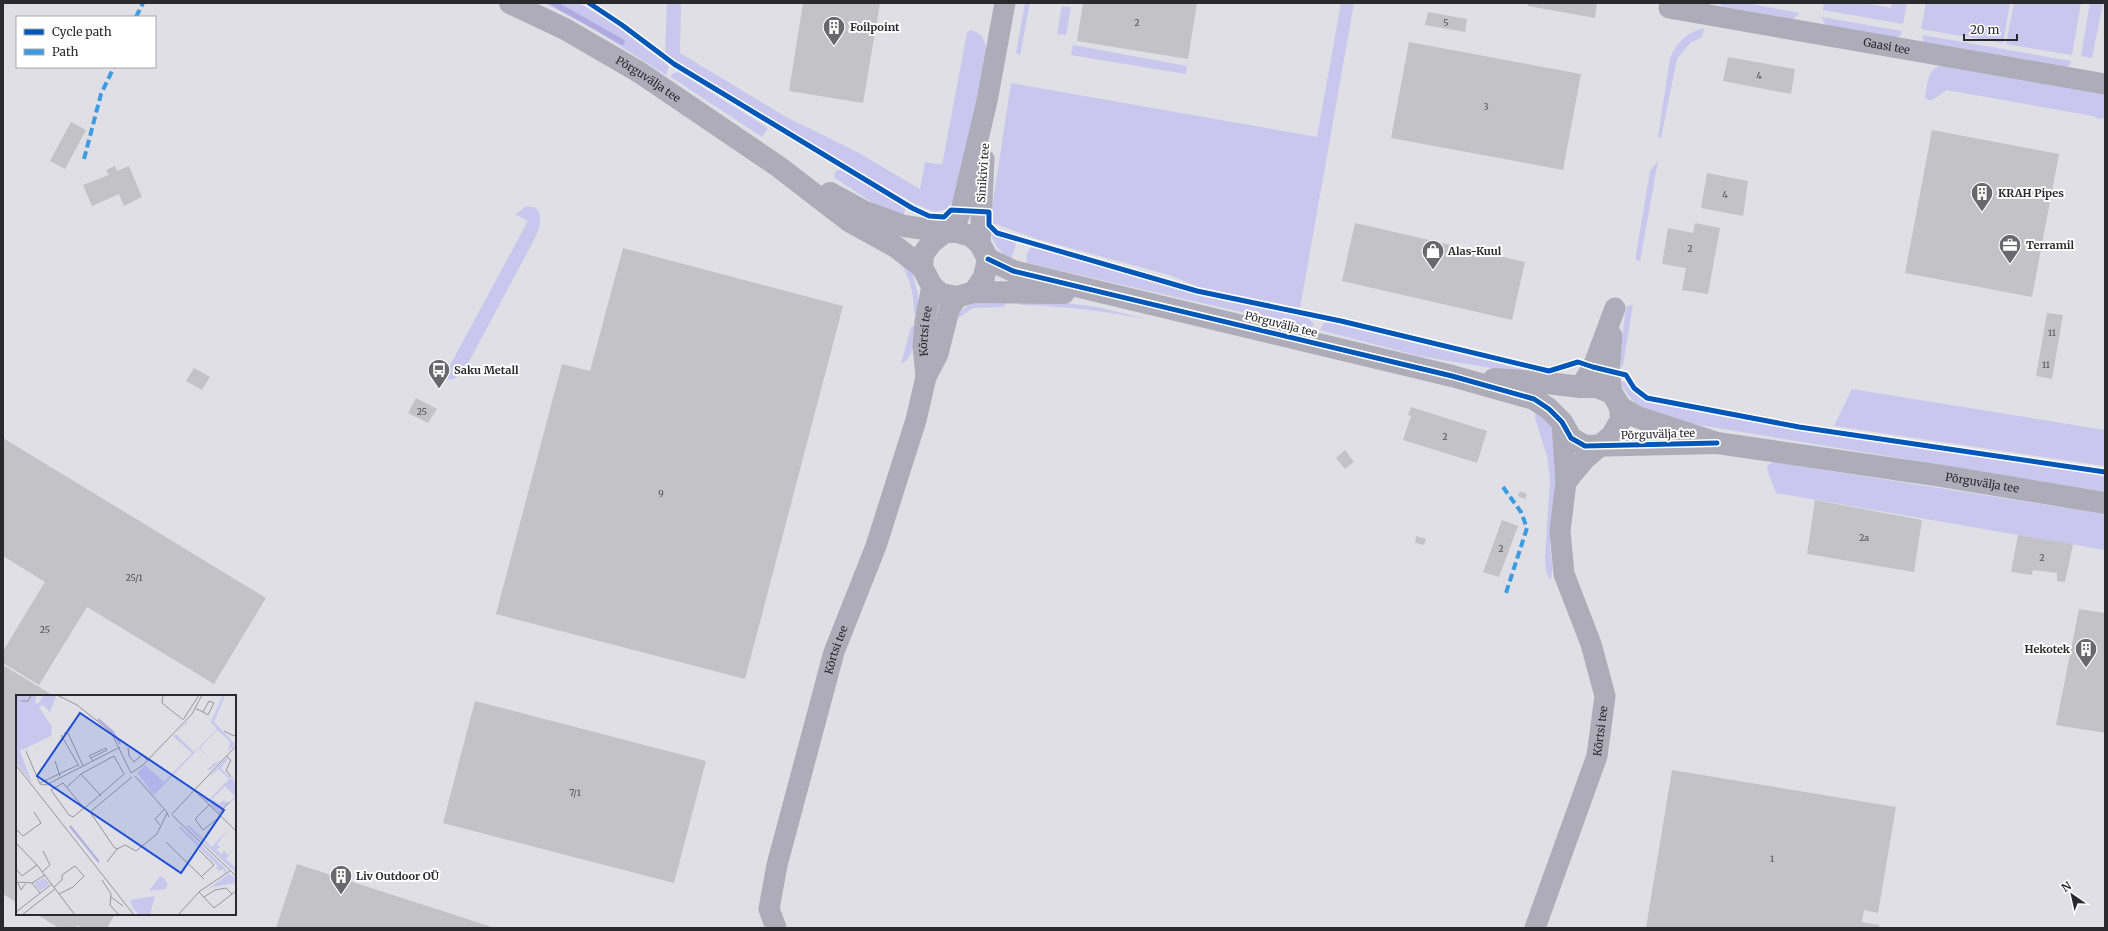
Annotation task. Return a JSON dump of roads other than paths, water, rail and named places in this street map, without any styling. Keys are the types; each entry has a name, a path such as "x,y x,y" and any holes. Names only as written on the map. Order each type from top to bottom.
{"street":[{"name":"Põrguvälja tee","path":"510,3 565,29 639,72 779,167 849,221 896,247 922,267"},
{"name":"Sinikivi tee","path":"945,232 958,221 961,211 987,101 1004,3"},
{"name":"Gaasi tee","path":"1668,8 2105,84"},
{"name":"Sinikivi tee","path":"984,252 980,211 987,101"},
{"name":"Põrguvälja tee","path":"779,167 864,211 904,226 945,232"},
{"path":"945,232 957,232 971,236 984,252 984,277 965,294 941,294 932,286 922,267 923,254 932,242 945,232"},
{"name":"Põrguvälja tee","path":"984,252 1013,271 1452,376 1534,399 1549,409 1562,422"},
{"name":"Kõrtsi tee","path":"926,378 922,346 932,286"},
{"name":"Põrguvälja tee","path":"965,294 1110,295"},
{"name":"Kõrtsi tee","path":"776,928 769,909 777,865 834,652 876,546 916,420 926,378 938,354 949,310 965,294"},
{"path":"1566,482 1584,460 1600,446 1612,435 1621,420 1609,370 1615,308 1593,367 1580,387 1569,396 1562,422 1571,438 1585,446 1600,446"},
{"name":"Põrguvälja tee","path":"1452,376 1539,382 1580,387"},
{"path":"1580,387 1597,387 1616,400"},
{"name":"Põrguvälja tee","path":"1616,400 1637,418 1717,443 1942,476 2105,503"},
{"name":"Kõrtsi tee","path":"1535,928 1597,756 1605,696 1591,644 1564,574 1560,531 1566,482 1562,422"},
{"name":"Põrguvälja tee","path":"1600,446 1717,443"}],"waterway":[{"path":"553,3 622,42"}],"place":[{"name":"Foilpoint","path":"834,46"},
{"name":"KRAH Pipes","path":"1982,212"},
{"name":"Terramil","path":"2010,264"},
{"name":"Alas-Kuul","path":"1433,270"},
{"name":"Saku Metall","path":"439,390"},
{"name":"Hekotek","path":"2086,668"},
{"name":"Liv Outdoor OÜ","path":"341,896"}]}
